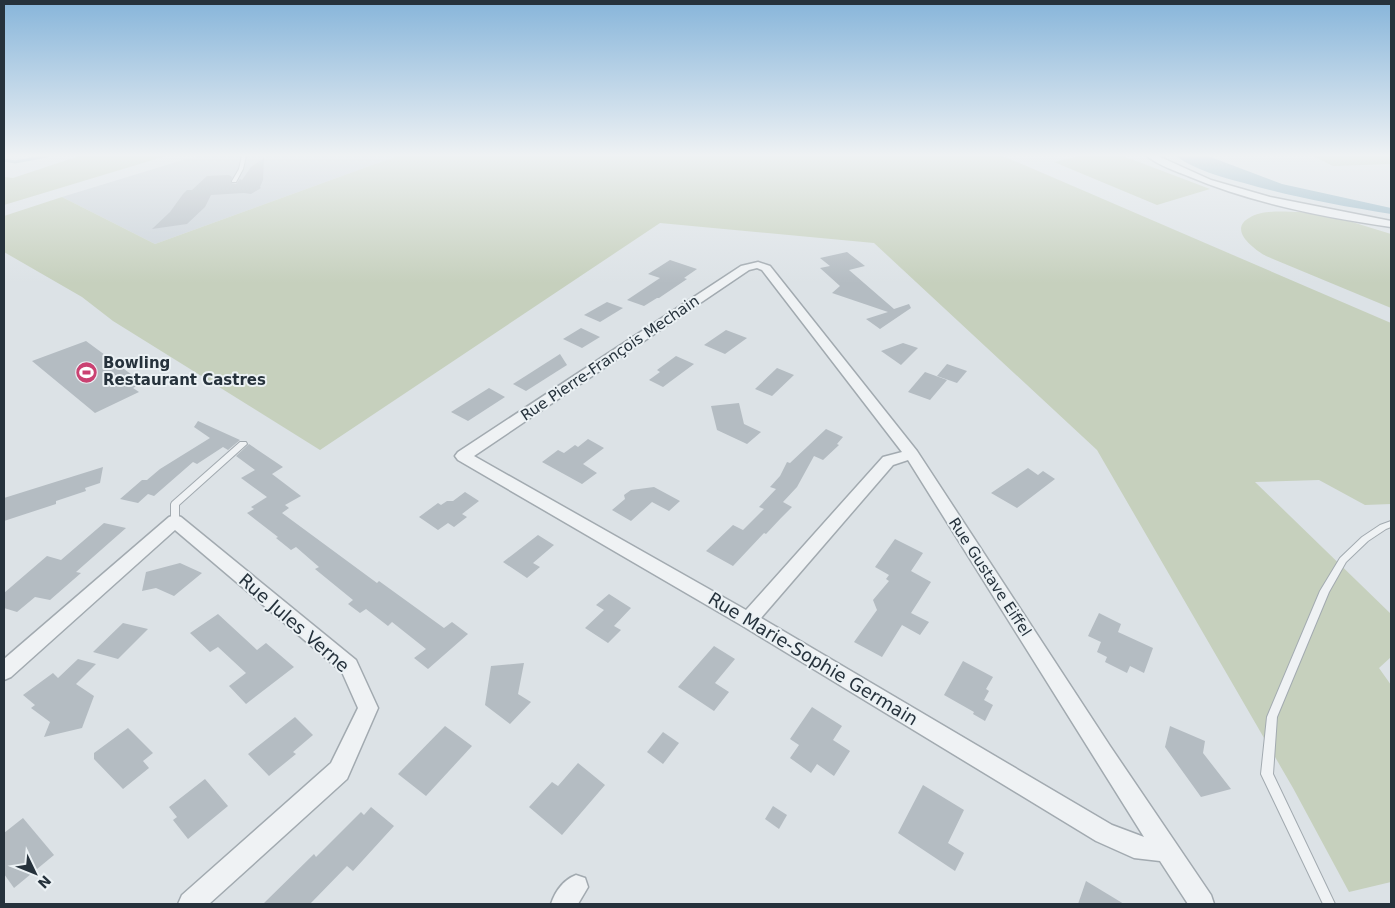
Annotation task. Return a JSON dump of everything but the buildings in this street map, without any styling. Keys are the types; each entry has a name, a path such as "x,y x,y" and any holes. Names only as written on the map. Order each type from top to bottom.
{"street":[{"path":"1267,198 1391,224"},
{"name":"Rue Gustave Eiffel","path":"758,265 766,268 773,274 912,454 1202,904"},
{"name":"Rue Pierre-François Mechain","path":"464,456 745,268 758,265"},
{"path":"748,620 888,461 912,454"},
{"name":"Rue Marie-Sophie Germain","path":"464,456 748,620 1104,834 1139,847 1156,851 1166,849"},
{"path":"4,671 175,521"},
{"name":"Rue Jules Verne","path":"175,521 349,666 368,708 339,771 191,904"}],"lane":[{"path":"175,521 175,504 243,444"},
{"path":"1329,904 1267,774 1272,717 1325,591 1343,560 1365,539 1388,528"}],"shaded area":[{"path":"65,198 280,198 155,244"}],"green space":[{"path":"4,198 26,198 4,205"},
{"path":"58,198 65,198 155,244 280,198 1101,198 1391,323 1391,504 1365,505 1319,480 1255,482 1391,614 1391,657 1379,668 1391,685 1391,882 1349,892 1293,788 1097,450 874,243 660,223 320,450 113,321 82,297 4,252 4,216"},
{"path":"1141,198 1179,198 1157,205"},
{"path":"1274,212 1300,212 1339,218 1391,234 1391,308 1266,256 1255,249 1242,233 1243,223 1255,215"}],"water":[{"path":"1306,198 1347,198 1391,208 1391,214 1354,208"}],"place":[{"name":"Bowling Restaurant Castres","path":"87,372"}]}
